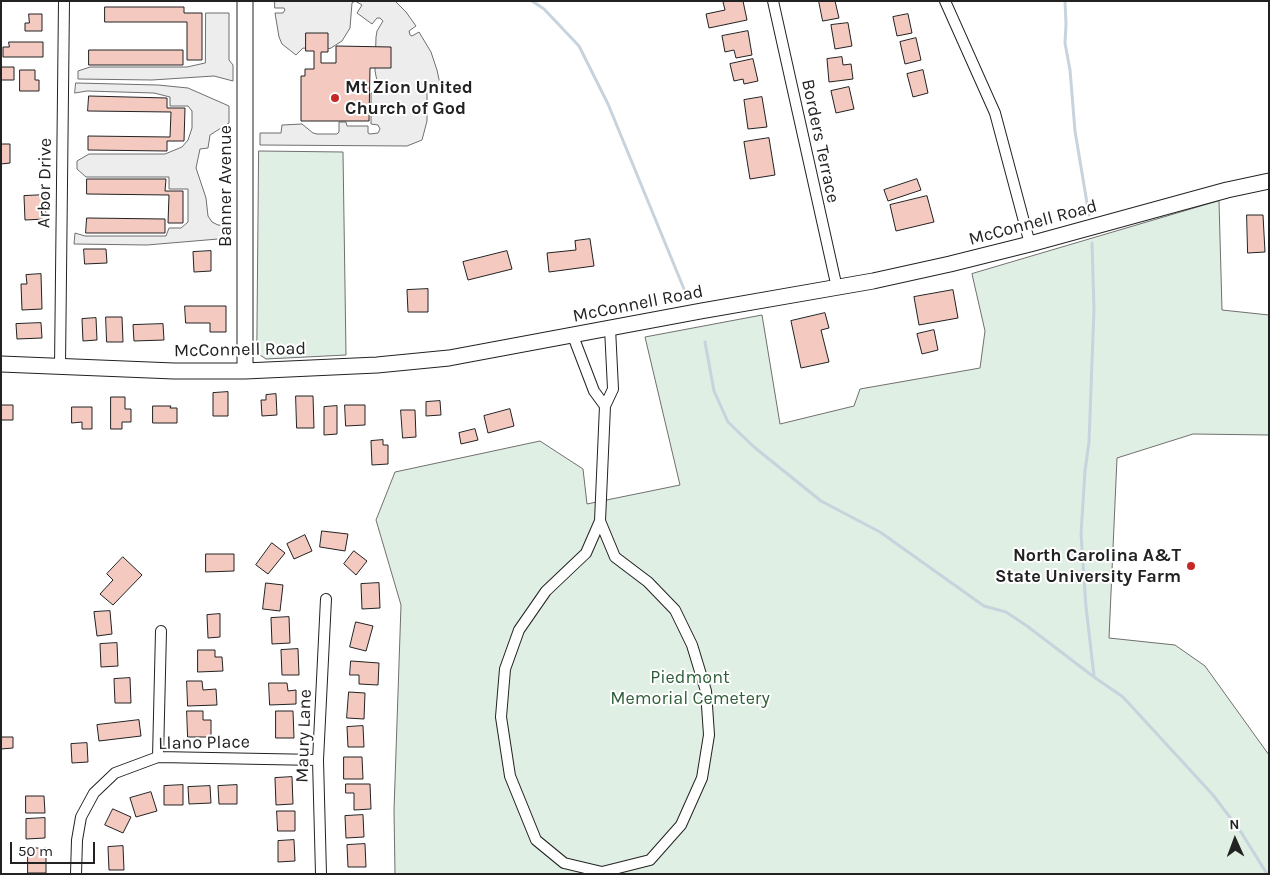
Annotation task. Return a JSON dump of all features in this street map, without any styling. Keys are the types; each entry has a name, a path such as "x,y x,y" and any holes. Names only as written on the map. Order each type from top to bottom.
{"street":[{"name":"Arbor Drive","path":"60,366 64,1"},
{"name":"Banner Avenue","path":"245,1 245,370"},
{"name":"Borders Terrace","path":"773,1 837,288"},
{"path":"945,1 995,113 1030,244"},
{"name":"McConnell Road","path":"1,364 174,371 245,370 402,364 495,351 610,328 837,288 950,264 1227,190 1269,181"},
{"path":"600,521 615,557 648,582 675,610 692,645 706,691 709,735 702,778 681,825 650,860 602,872 564,863 536,840 510,776 501,717 505,669 519,630 546,590 586,553 600,521 605,406 612,389 610,328"},
{"path":"573,336 594,391 605,406"},
{"name":"Maury Lane","path":"321,874 318,760 326,599"},
{"path":"158,757 161,631"},
{"name":"Llano Place","path":"76,874 77,840 81,817 94,793 115,773 158,757 318,760"}],"green space":[{"path":"259,151 343,152 346,355 266,359 257,350"},
{"name":"Piedmont Memorial Cemetery","path":"1219,201 1222,310 1269,315 1269,435 1193,434 1117,458 1109,638 1175,645 1205,666 1269,755 1269,874 395,874 394,810 401,605 376,520 395,472 540,441 583,469 587,504 680,485 645,337 762,315 780,424 854,406 860,389 980,368 985,331 972,274"}],"shaded area":[{"path":"275,1 355,1 352,3 350,28 342,41 325,50 303,48 296,55 282,44 279,37 275,13 283,13 285,10 284,8 275,8"},
{"path":"355,1 395,1 416,26 409,31 410,35 412,36 419,32 431,52 440,84 429,85 427,88 427,121 422,140 407,146 260,145 260,133 281,133 282,125 302,124 313,133 337,134 339,132 339,122 346,122 347,126 368,126 368,133 370,134 378,133 380,129 378,125 371,124 371,93 381,92 375,71 376,37 383,21 377,18 372,24 357,13 362,5"},
{"path":"206,13 229,13 229,60 233,65 233,81 214,76 152,80 78,79 78,71 90,67 187,67 205,63"},
{"path":"76,83 158,85 188,88 229,106 229,123 210,135 208,148 200,149 196,168 206,198 208,216 212,222 218,225 229,225 230,238 147,245 74,244 75,233 85,236 166,236 169,228 181,228 188,222 188,189 169,189 169,177 86,177 77,169 77,161 89,154 165,154 182,147 188,140 192,128 192,111 188,106 170,106 170,97 154,93 87,91 75,93"}],"building":[{"path":"743,1 747,20 709,28 706,14 725,10 723,2"},
{"path":"819,1 835,1 839,18 823,21"},
{"path":"105,7 184,7 184,13 202,13 202,60 187,60 187,22 105,22"},
{"path":"29,14 42,14 42,31 25,31 25,23 29,23"},
{"path":"908,14 912,33 897,36 893,17"},
{"path":"848,23 852,46 835,49 831,25"},
{"path":"748,31 752,55 736,58 734,50 725,52 722,36"},
{"name":"Mt Zion United Church of God","path":"306,33 328,33 328,52 321,52 321,63 336,63 336,46 391,47 391,68 370,68 369,121 301,121 301,76 305,76 305,69 314,69 314,51 306,51"},
{"path":"916,38 921,60 905,64 900,42"},
{"path":"9,42 43,42 43,57 3,57 3,47 9,47"},
{"path":"89,50 183,50 183,65 89,65"},
{"path":"842,57 843,65 851,64 853,79 829,82 827,59"},
{"path":"753,59 758,81 744,84 743,79 734,81 730,64"},
{"path":"1,67 14,67 14,80 1,80"},
{"path":"20,70 35,70 35,80 39,80 39,91 20,91"},
{"path":"923,70 928,93 913,97 907,74"},
{"path":"849,87 854,109 836,113 831,91"},
{"path":"89,96 167,98 167,108 185,108 184,141 167,141 167,151 88,150 88,136 170,137 171,112 88,111"},
{"path":"762,97 767,127 748,129 744,100"},
{"path":"769,138 775,175 750,179 744,142"},
{"path":"1,144 10,144 10,163 1,164"},
{"path":"87,179 166,179 165,191 183,191 183,223 168,223 169,195 87,194"},
{"path":"917,179 921,190 888,201 884,190"},
{"path":"45,195 46,219 25,220 24,196"},
{"path":"927,196 934,222 896,231 890,205"},
{"path":"1247,215 1263,215 1265,252 1248,253"},
{"path":"87,218 165,219 165,233 86,233"},
{"path":"590,239 594,266 549,272 547,253 576,250 575,241"},
{"path":"84,249 106,249 107,263 85,264"},
{"path":"211,251 211,271 194,272 193,252"},
{"path":"507,251 512,269 468,280 463,262"},
{"path":"41,274 42,309 22,310 21,284 27,284 26,275"},
{"path":"428,289 428,312 408,312 407,290"},
{"path":"953,290 958,318 919,325 914,297"},
{"path":"185,306 226,306 226,332 210,332 210,323 186,323"},
{"path":"825,313 829,328 821,330 829,362 801,368 791,321"},
{"path":"106,317 122,317 123,342 107,342"},
{"path":"96,318 97,340 83,341 82,319"},
{"path":"41,323 42,338 17,339 16,324"},
{"path":"163,324 164,340 134,341 133,325"},
{"path":"934,330 938,350 922,354 917,334"},
{"path":"228,392 228,416 213,416 213,393"},
{"path":"276,394 277,415 262,416 261,400 266,400 266,395"},
{"path":"296,396 313,396 314,428 297,428"},
{"path":"111,397 125,397 125,409 131,409 131,422 122,422 122,429 111,429"},
{"path":"440,401 441,415 426,416 426,402"},
{"path":"1,405 13,405 13,420 1,420"},
{"path":"345,405 365,405 365,425 346,426"},
{"path":"153,406 177,408 177,423 153,423"},
{"path":"337,406 337,434 324,435 324,407"},
{"path":"72,407 92,407 92,429 82,429 82,422 72,423"},
{"path":"510,409 514,426 488,433 484,416"},
{"path":"401,410 415,410 416,437 403,438"},
{"path":"475,429 478,440 461,444 459,433"},
{"path":"383,440 383,445 388,445 388,464 372,465 371,441"},
{"path":"322,531 348,534 345,551 320,547"},
{"path":"305,535 312,551 294,559 287,544"},
{"path":"272,543 285,553 268,574 256,565"},
{"path":"354,551 367,561 356,575 344,564"},
{"path":"206,554 234,554 234,571 206,572"},
{"path":"123,557 142,575 113,605 100,594 113,580 107,574"},
{"path":"266,583 283,585 280,611 263,609"},
{"path":"379,583 380,608 362,609 361,584"},
{"path":"110,611 112,634 97,636 94,612"},
{"path":"220,614 220,637 208,638 207,615"},
{"path":"289,617 290,643 272,644 271,618"},
{"path":"356,622 373,626 366,651 350,647"},
{"path":"117,643 118,666 101,667 100,644"},
{"path":"298,649 299,675 282,675 281,650"},
{"path":"198,650 215,650 215,657 222,657 223,671 198,672"},
{"path":"351,661 379,663 378,685 359,684 359,675 350,675"},
{"path":"130,678 131,703 115,703 114,679"},
{"path":"187,681 202,681 203,690 216,689 217,705 188,706"},
{"path":"269,683 287,683 288,691 296,690 296,704 270,705"},
{"path":"349,692 365,693 364,719 347,718"},
{"path":"187,711 203,711 203,720 211,720 211,737 188,737"},
{"path":"276,711 293,711 294,738 276,738"},
{"path":"139,720 141,736 99,741 97,725"},
{"path":"363,726 364,747 348,747 347,727"},
{"path":"1,737 13,737 13,748 1,749"},
{"path":"87,743 88,762 72,763 71,744"},
{"path":"344,757 362,757 363,779 344,779"},
{"path":"292,777 293,804 276,805 275,778"},
{"path":"346,784 370,784 371,809 354,810 354,793 346,793"},
{"path":"183,785 183,805 164,805 164,786"},
{"path":"237,785 237,804 219,804 218,786"},
{"path":"210,786 211,803 189,804 188,787"},
{"path":"151,792 157,811 136,817 130,798"},
{"path":"26,796 44,796 45,813 26,813"},
{"path":"113,809 131,817 123,833 105,825"},
{"path":"277,811 295,811 295,831 278,831"},
{"path":"363,815 364,837 346,838 345,816"},
{"path":"45,818 45,838 26,839 26,819"},
{"path":"294,840 295,861 278,862 278,841"},
{"path":"365,844 366,867 348,867 347,845"},
{"path":"123,846 124,870 109,870 108,847"},
{"path":"28,848 46,848 46,873 28,873"}],"waterway":[{"path":"532,1 544,9 579,46 608,104 684,289"},
{"path":"1065,1 1065,43 1070,70 1075,131 1089,215"},
{"path":"1092,243 1094,309 1089,442 1081,534 1086,607 1094,676"},
{"path":"705,342 714,391 728,422 754,447 821,501 880,532 984,606 1006,612 1123,697 1213,795 1241,832 1267,874"}],"place":[{"name":"Mt Zion United Church of God","path":"335,98"},
{"name":"North Carolina A&T State University Farm","path":"1191,566"}]}
